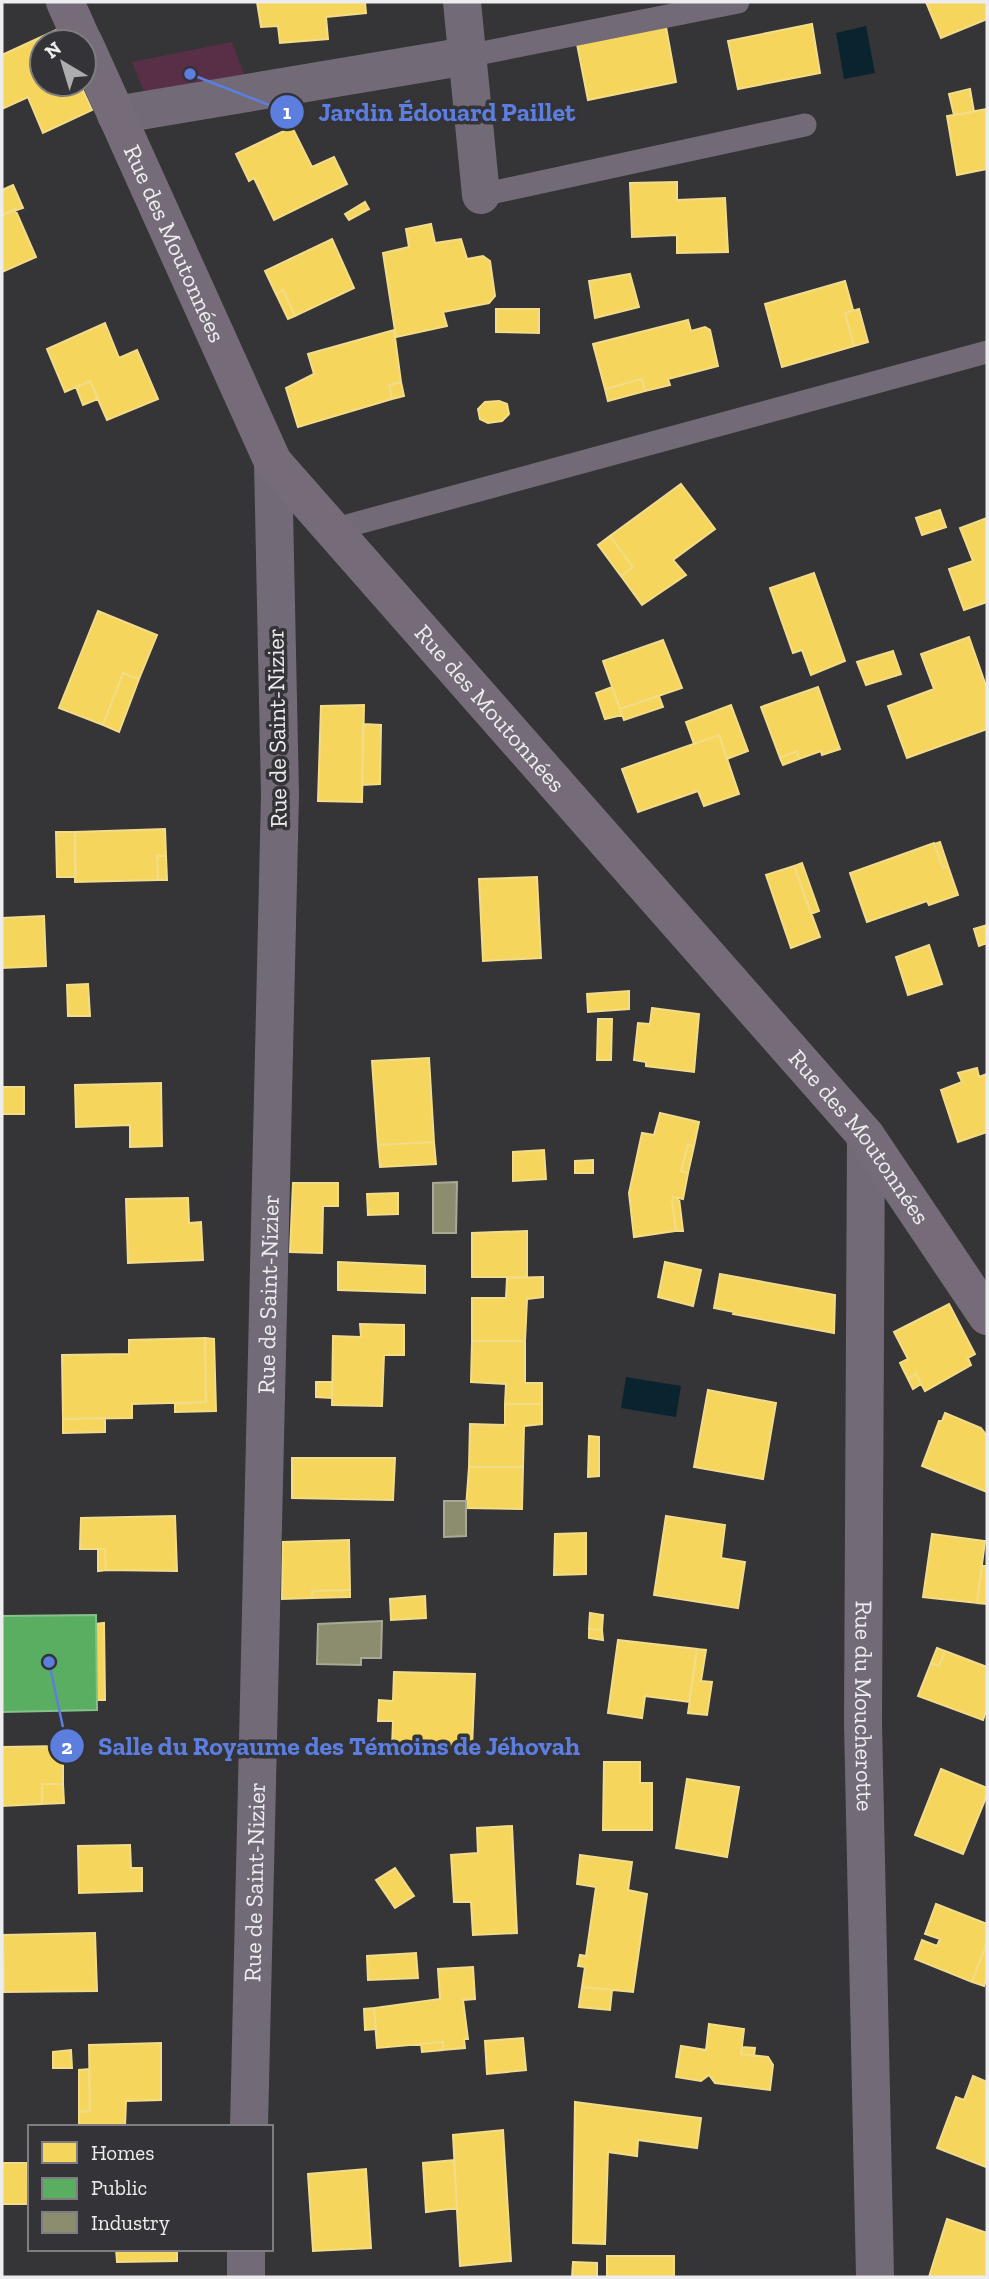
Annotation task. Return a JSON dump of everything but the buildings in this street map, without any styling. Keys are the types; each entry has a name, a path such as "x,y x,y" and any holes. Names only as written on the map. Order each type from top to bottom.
{"street":[{"name":"Rue des Moutonnées","path":"65,2 77,28"},
{"path":"462,2 481,195"},
{"path":"116,115 467,56"},
{"name":"Rue des Moutonnées","path":"98,74 273,462 866,1136 987,1316"},
{"name":"Rue de Saint-Nizier","path":"249,2125 280,795 273,462"},
{"name":"Rue du Moucherotte","path":"866,1136 863,1723 875,2277"},
{"path":"246,2251 246,2277"}],"lane":[{"path":"467,56 738,2"},
{"path":"481,195 804,125"},
{"path":"332,530 987,352"}],"shaded area":[{"path":"232,42 249,87 147,100 132,62"}],"water":[{"path":"866,26 875,73 844,79 836,33"},
{"path":"626,1377 681,1386 676,1417 621,1408"}],"place":[{"name":"Jardin Édouard Paillet","path":"190,74"},
{"name":"Salle du Royaume des Témoins de Jéhovah","path":"49,1662"}]}
